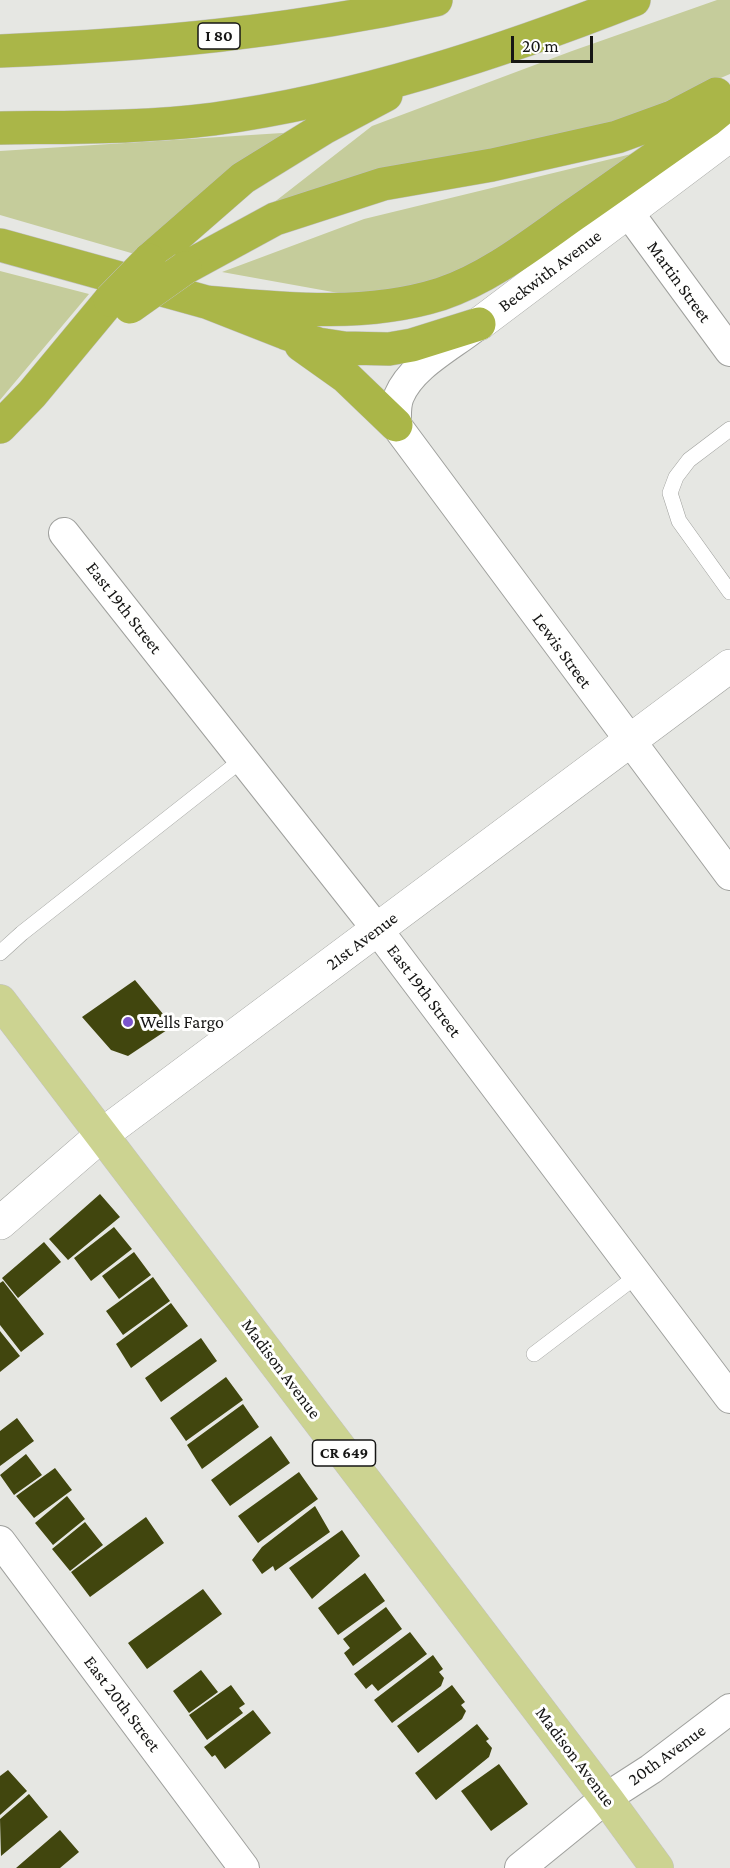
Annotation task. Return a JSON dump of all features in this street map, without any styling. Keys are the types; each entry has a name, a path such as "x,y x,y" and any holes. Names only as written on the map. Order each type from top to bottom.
{"highway":[{"name":"I 80","path":"0,51 96,47 267,31 436,0"},
{"path":"0,427 120,304 149,260 243,178 324,128 382,97 443,69 634,0"},
{"path":"0,128 135,125 212,119 286,107 443,69"},
{"path":"120,304 275,219 383,184 492,165 617,137 672,117 730,87"},
{"path":"206,302 274,308 352,309 400,303 441,294 468,283 500,265 550,232 707,121 730,102"},
{"path":"0,245 206,302 318,344 344,348 389,349 412,345 479,324"},
{"path":"285,333 346,377 396,425"}],"main road":[{"name":"Madison Avenue","path":"4,1004 657,1868"}],"street":[{"name":"Beckwith Avenue","path":"396,425 398,398 405,385 420,368 730,135"},
{"name":"Martin Street","path":"628,212 730,351"},
{"name":"Lewis Street","path":"396,425 730,875"},
{"name":"East 19th Street","path":"64,533 377,929 730,1398"},
{"name":"21st Avenue","path":"0,1223 103,1134 730,666"},
{"name":"East 20th Street","path":"0,1541 244,1868"},
{"name":"20th Avenue","path":"520,1868 606,1798 651,1768 730,1709"}],"lane":[{"path":"730,429 689,460 676,477 670,493 679,520 730,592"},
{"path":"0,953 22,933 243,759"},
{"path":"534,1354 638,1275"}],"green space":[{"path":"717,0 730,0 730,74 627,118 259,214 372,126 572,51"},
{"path":"298,132 138,255 0,215 0,151"},
{"path":"648,150 448,283 355,296 222,272 364,219"},
{"path":"0,271 89,294 0,400"}],"building":[{"name":"Wells Fargo","path":"135,980 173,1026 128,1056 111,1050 82,1017"},
{"path":"100,1194 120,1217 68,1260 49,1239"},
{"path":"114,1227 132,1249 91,1281 74,1258"},
{"path":"44,1242 61,1262 18,1298 2,1278"},
{"path":"134,1252 151,1275 119,1299 102,1276"},
{"path":"153,1277 170,1301 123,1335 106,1311"},
{"path":"3,1281 44,1334 21,1352 0,1325 0,1283"},
{"path":"171,1303 188,1326 131,1368 116,1344"},
{"path":"0,1331 20,1356 0,1372"},
{"path":"201,1338 217,1361 161,1402 145,1378"},
{"path":"226,1377 243,1400 186,1441 170,1418"},
{"path":"243,1404 259,1427 202,1469 187,1445"},
{"path":"17,1418 34,1441 0,1466 0,1431"},
{"path":"271,1436 290,1463 230,1506 211,1480"},
{"path":"26,1454 42,1475 14,1495 0,1475"},
{"path":"55,1468 72,1490 34,1518 16,1496"},
{"path":"299,1472 318,1499 258,1543 238,1516"},
{"path":"67,1496 85,1519 53,1545 35,1523"},
{"path":"315,1506 330,1532 275,1571 273,1566 262,1574 252,1560 262,1547"},
{"path":"146,1517 164,1543 90,1597 71,1572"},
{"path":"85,1522 103,1545 70,1571 52,1549"},
{"path":"342,1530 360,1556 312,1599 289,1568"},
{"path":"365,1573 385,1601 338,1635 318,1608"},
{"path":"203,1589 222,1614 147,1669 128,1643"},
{"path":"386,1607 402,1629 353,1666 344,1653 350,1648 343,1639"},
{"path":"410,1632 427,1654 378,1691 372,1684 366,1689 354,1674"},
{"path":"433,1655 443,1669 439,1672 444,1678 441,1686 392,1723 374,1700"},
{"path":"201,1670 218,1692 189,1713 173,1691"},
{"path":"231,1685 245,1704 239,1708 243,1713 207,1740 189,1715"},
{"path":"452,1685 465,1702 461,1705 466,1711 462,1719 418,1753 397,1726"},
{"path":"253,1710 271,1733 225,1769 215,1755 212,1757 204,1747"},
{"path":"477,1724 489,1739 486,1741 492,1748 489,1757 436,1800 415,1773"},
{"path":"499,1764 528,1804 491,1831 461,1791"},
{"path":"8,1770 27,1791 0,1815 0,1776"},
{"path":"29,1794 48,1817 1,1856 0,1819"},
{"path":"60,1830 79,1852 60,1868 16,1868"}],"place":[{"name":"Wells Fargo","path":"128,1022"}]}
